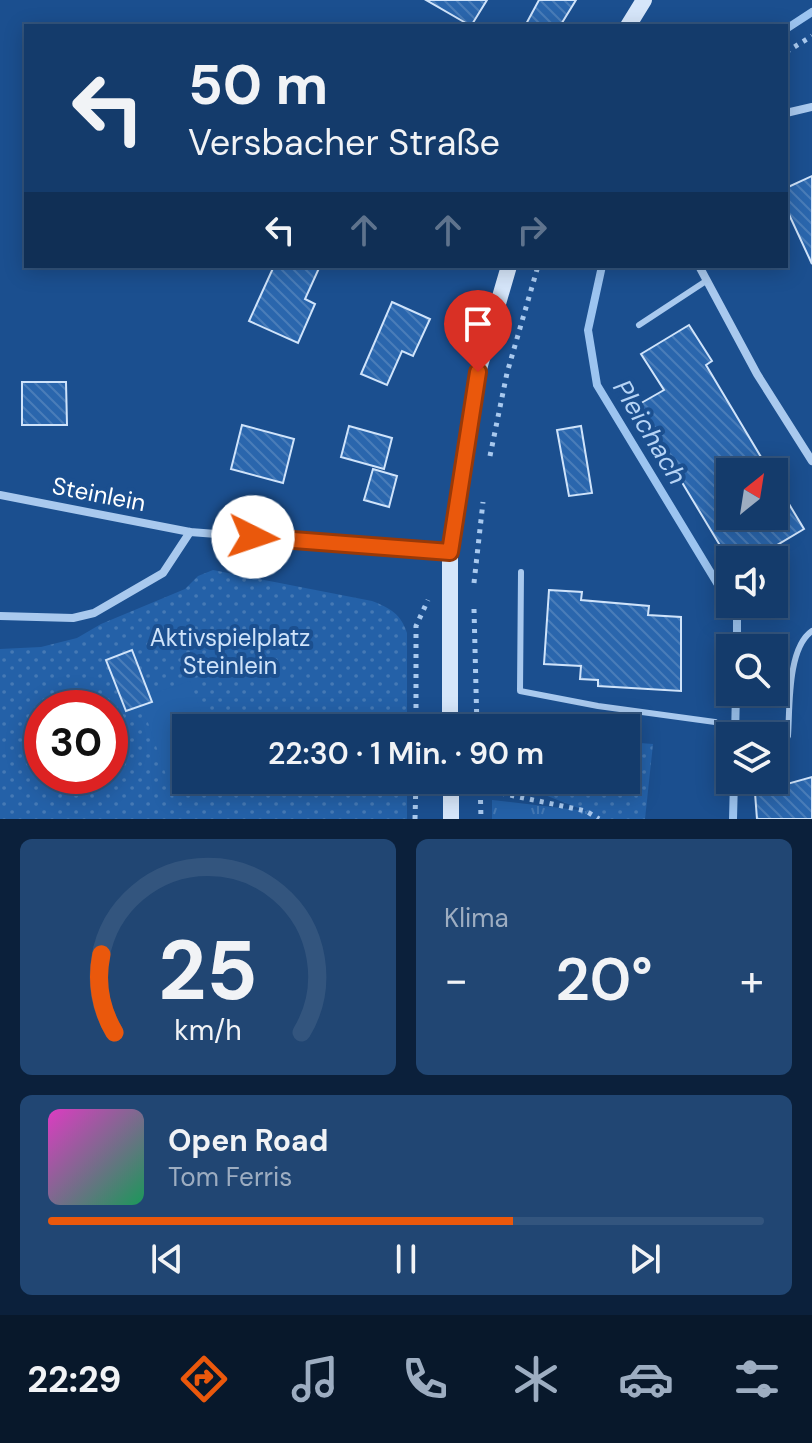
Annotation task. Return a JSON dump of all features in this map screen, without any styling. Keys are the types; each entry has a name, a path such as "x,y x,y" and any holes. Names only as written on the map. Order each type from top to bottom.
{"main road":[{"path":"629,24 644,0"},
{"path":"450,714 450,552 478,372 508,268"},
{"path":"451,794 451,819"}],"street":[{"path":"788,113 812,107"},
{"path":"700,268 757,374 812,461"},
{"name":"Steinlein","path":"0,495 190,532 450,552"},
{"path":"0,616 73,618 94,613 163,573 190,532"}],"lane":[{"path":"639,325 706,281"},
{"path":"521,572 520,691 598,706 715,722"},
{"path":"788,736 797,650 805,635 812,631"}],"path":[{"path":"788,51 812,36"},
{"path":"488,462 507,373 537,268"},
{"path":"473,591 484,491"},
{"path":"416,714 416,626 433,589"},
{"path":"474,605 477,714"},
{"path":"415,819 416,794"},
{"path":"481,794 481,819"},
{"path":"505,794 586,811 599,819"}],"green space":[{"name":"Aktivspielplatz Steinlein","path":"213,570 372,601 384,606 402,621 407,633 407,714 172,714 172,794 407,794 407,819 0,819 0,649 41,647 77,638 101,624 185,589 198,576"},
{"path":"190,681 202,714 172,714 172,792 142,705 149,695"},
{"path":"640,743 653,744 645,819 599,819 542,794 640,794"},
{"path":"492,800 586,811 599,819 492,819"}],"building":[{"path":"426,0 487,0 472,24"},
{"path":"539,0 576,0 561,24 526,24"},
{"path":"812,176 812,264 788,212 788,187"},
{"path":"273,268 319,268 305,299 315,304 298,343 249,321"},
{"path":"392,302 430,319 413,356 402,351 387,385 361,374"},
{"path":"689,325 712,361 706,365 762,458 716,458 716,530 788,530 788,502 804,529 775,546 720,546 636,406 664,390 641,354"},
{"path":"22,382 66,382 67,425 22,425"},
{"path":"242,425 294,439 283,483 231,469"},
{"path":"349,426 392,438 384,469 341,457"},
{"path":"581,426 592,493 569,496 557,430"},
{"path":"373,469 397,476 389,507 364,500"},
{"path":"549,590 582,592 581,600 649,606 648,615 681,617 681,691 598,686 598,680 580,679 581,666 544,664"},
{"path":"132,650 152,702 128,710 128,690 118,690 106,660"},
{"path":"812,777 812,819 757,819 755,794 788,794 788,784"}],"waterway":[{"name":"Pleichach","path":"788,28 812,12"},
{"name":"Pleichach","path":"602,268 588,330 597,385 737,616 737,634"},
{"name":"Pleichach","path":"735,722 736,706"},
{"name":"Pleichach","path":"733,819 734,794"}],"route":[{"path":"253,537 450,552 478,372"}]}
